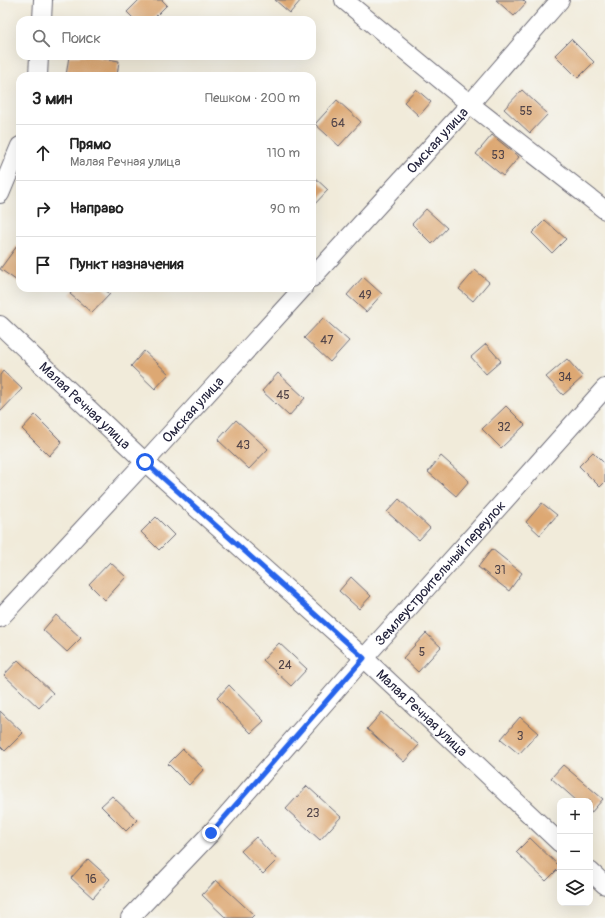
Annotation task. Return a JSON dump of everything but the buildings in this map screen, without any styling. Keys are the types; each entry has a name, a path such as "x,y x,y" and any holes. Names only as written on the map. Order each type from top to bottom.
{"street":[{"path":"42,16 43,0"},
{"path":"344,0 470,104 605,210"},
{"name":"Омская улица","path":"316,274 470,104 560,0"},
{"path":"38,72 39,60"},
{"path":"0,194 16,156"},
{"name":"Омская улица","path":"0,618 145,462 299,292"},
{"name":"Малая Речная улица","path":"0,325 145,462 364,658 557,840"},
{"name":"Землеустроительный переулок","path":"130,918 211,833 364,658 605,388"},
{"path":"593,874 605,885"}],"route":[{"path":"145,462 364,658 211,833"}]}
